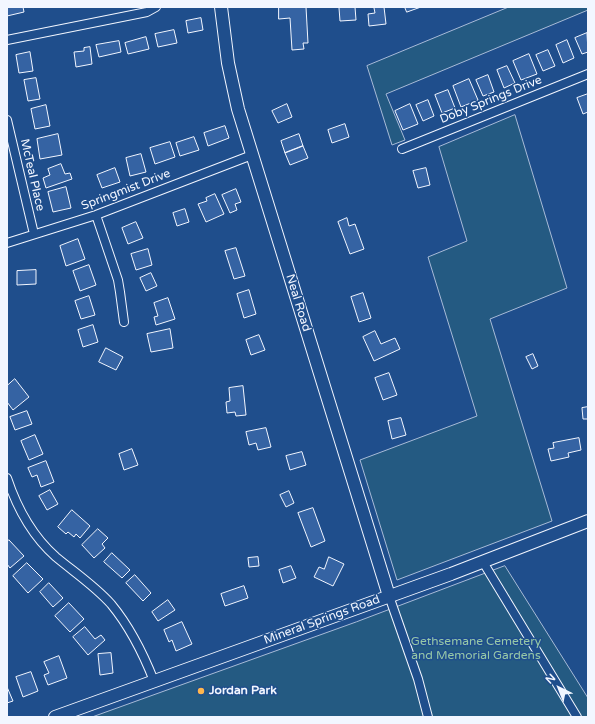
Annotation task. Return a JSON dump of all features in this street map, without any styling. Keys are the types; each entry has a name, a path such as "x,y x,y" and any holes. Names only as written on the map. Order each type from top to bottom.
{"street":[{"path":"7,40 147,12 156,7"},
{"name":"Neal Road","path":"222,7 228,63 238,109 389,596"},
{"name":"Doby Springs Drive","path":"402,148 588,74"},
{"name":"McTeal Place","path":"7,120 34,234"},
{"name":"Springmist Drive","path":"7,243 96,215 252,155"},
{"path":"96,215 118,280 124,322"},
{"path":"7,478 16,504 31,530 52,553 98,591 110,604 124,622 138,645 154,681"},
{"name":"Mineral Springs Road","path":"55,717 482,562 588,521"},
{"path":"482,562 577,717"},
{"path":"389,596 418,680 428,717"}],"green space":[{"path":"509,7 588,7 588,10 386,94 405,140 392,145 367,66"},
{"path":"515,115 567,288 490,319 552,521 397,580 360,460 477,416 428,257 467,241 439,147"},
{"name":"Gethsemane Cemetery and Memorial Gardens","path":"505,566 588,698 588,717 92,717 356,622"}],"building":[{"path":"7,7 23,7 24,12 7,16"},
{"path":"279,7 306,7 308,43 303,43 304,49 292,50 290,18 279,19"},
{"path":"355,7 356,20 340,21 339,8"},
{"path":"384,7 386,24 369,26 368,14 375,13 374,8"},
{"path":"405,7 421,7 407,12"},
{"path":"201,18 203,30 188,33 186,21"},
{"path":"174,30 177,43 158,47 155,34"},
{"path":"587,33 588,52 582,54 575,38"},
{"path":"146,37 149,49 128,54 125,43"},
{"path":"567,40 574,58 563,63 556,45"},
{"path":"119,41 121,52 99,57 96,45"},
{"path":"90,47 92,64 76,67 74,52 84,51 84,48"},
{"path":"548,50 555,66 543,71 536,55"},
{"path":"30,52 33,71 19,73 16,55"},
{"path":"529,54 537,74 521,80 513,61"},
{"path":"507,66 515,83 504,88 497,70"},
{"path":"488,75 494,92 483,96 476,80"},
{"path":"36,78 40,99 28,101 24,80"},
{"path":"469,79 478,100 461,107 453,86"},
{"path":"448,90 455,108 442,113 435,95"},
{"path":"588,94 588,112 583,114 577,98"},
{"path":"428,100 434,116 423,121 416,105"},
{"path":"287,104 292,117 278,123 272,111"},
{"path":"410,104 418,124 403,130 395,111"},
{"path":"46,105 50,126 35,129 31,109"},
{"path":"345,124 349,137 332,143 328,130"},
{"path":"225,126 229,138 208,146 204,133"},
{"path":"58,134 62,155 40,159 37,139"},
{"path":"299,134 303,146 285,153 281,141"},
{"path":"194,137 199,150 180,156 176,143"},
{"path":"170,142 175,157 155,164 150,148"},
{"path":"303,146 308,158 290,165 285,153"},
{"path":"141,154 146,172 130,176 126,158"},
{"path":"61,164 65,174 70,173 72,179 46,188 43,178 50,175 48,169"},
{"path":"115,168 120,182 102,188 97,175"},
{"path":"426,168 430,185 418,188 413,171"},
{"path":"66,187 71,208 53,212 48,192"},
{"path":"236,189 241,202 235,204 237,210 230,213 222,195"},
{"path":"215,194 224,214 206,222 198,204 207,201 206,198"},
{"path":"185,209 189,222 177,226 173,213"},
{"path":"347,218 349,226 355,224 364,249 350,254 338,222"},
{"path":"136,222 143,238 128,244 122,228"},
{"path":"78,239 85,259 66,266 60,246"},
{"path":"236,248 245,276 234,279 225,251"},
{"path":"148,249 152,265 136,270 131,254"},
{"path":"89,265 96,285 80,291 73,271"},
{"path":"36,270 36,284 17,285 17,271"},
{"path":"151,273 157,286 146,291 140,278"},
{"path":"249,290 256,314 244,318 237,294"},
{"path":"363,293 371,318 359,322 351,297"},
{"path":"89,296 95,315 81,319 75,301"},
{"path":"168,298 175,319 156,325 154,317 158,316 154,303"},
{"path":"93,325 98,342 83,347 78,330"},
{"path":"170,329 173,348 151,352 147,334"},
{"path":"375,331 381,344 395,338 400,349 374,361 363,337"},
{"path":"259,335 265,350 251,355 246,340"},
{"path":"106,348 123,357 116,370 99,362"},
{"path":"533,354 538,366 532,369 526,357"},
{"path":"389,373 397,395 383,400 375,378"},
{"path":"15,379 29,397 13,410 7,402 7,386"},
{"path":"243,386 246,415 236,416 235,412 227,413 226,402 230,401 229,388"},
{"path":"588,407 588,419 583,419 582,408"},
{"path":"27,411 32,424 15,430 10,417"},
{"path":"401,418 406,435 392,439 388,421"},
{"path":"266,428 271,447 258,450 256,443 249,445 246,432"},
{"path":"35,435 43,454 29,460 21,441"},
{"path":"579,438 581,450 568,453 569,457 551,461 548,449 554,448 553,443"},
{"path":"132,449 138,465 124,470 119,454"},
{"path":"302,452 306,465 290,470 286,456"},
{"path":"46,461 54,482 41,487 37,475 32,477 28,468"},
{"path":"50,490 58,504 47,510 39,496"},
{"path":"289,491 294,503 286,507 280,495"},
{"path":"313,508 325,541 311,547 298,513"},
{"path":"72,510 90,526 80,538 76,534 74,537 68,532 66,534 58,527"},
{"path":"98,529 108,538 102,544 105,548 94,558 82,545"},
{"path":"9,540 24,556 10,568 7,564 7,542"},
{"path":"112,553 130,570 122,578 104,562"},
{"path":"258,557 259,566 249,567 248,558"},
{"path":"329,557 344,564 333,586 314,577 319,567 324,569"},
{"path":"27,563 43,579 28,593 13,576"},
{"path":"291,566 296,578 283,583 279,570"},
{"path":"135,575 151,593 143,601 126,583"},
{"path":"49,583 63,598 53,607 40,592"},
{"path":"244,586 248,598 225,606 221,594"},
{"path":"168,600 175,610 158,621 152,612"},
{"path":"69,603 84,619 70,632 55,616"},
{"path":"182,622 192,644 176,651 172,640 169,642 164,630"},
{"path":"85,627 95,639 101,635 105,640 88,655 73,637"},
{"path":"111,653 113,673 100,675 98,654"},
{"path":"59,656 67,678 48,685 44,675 49,673 44,662"},
{"path":"31,672 38,691 23,697 16,677"},
{"path":"7,687 13,701 7,703"}],"place":[{"name":"Jordan Park","path":"201,691"}]}
